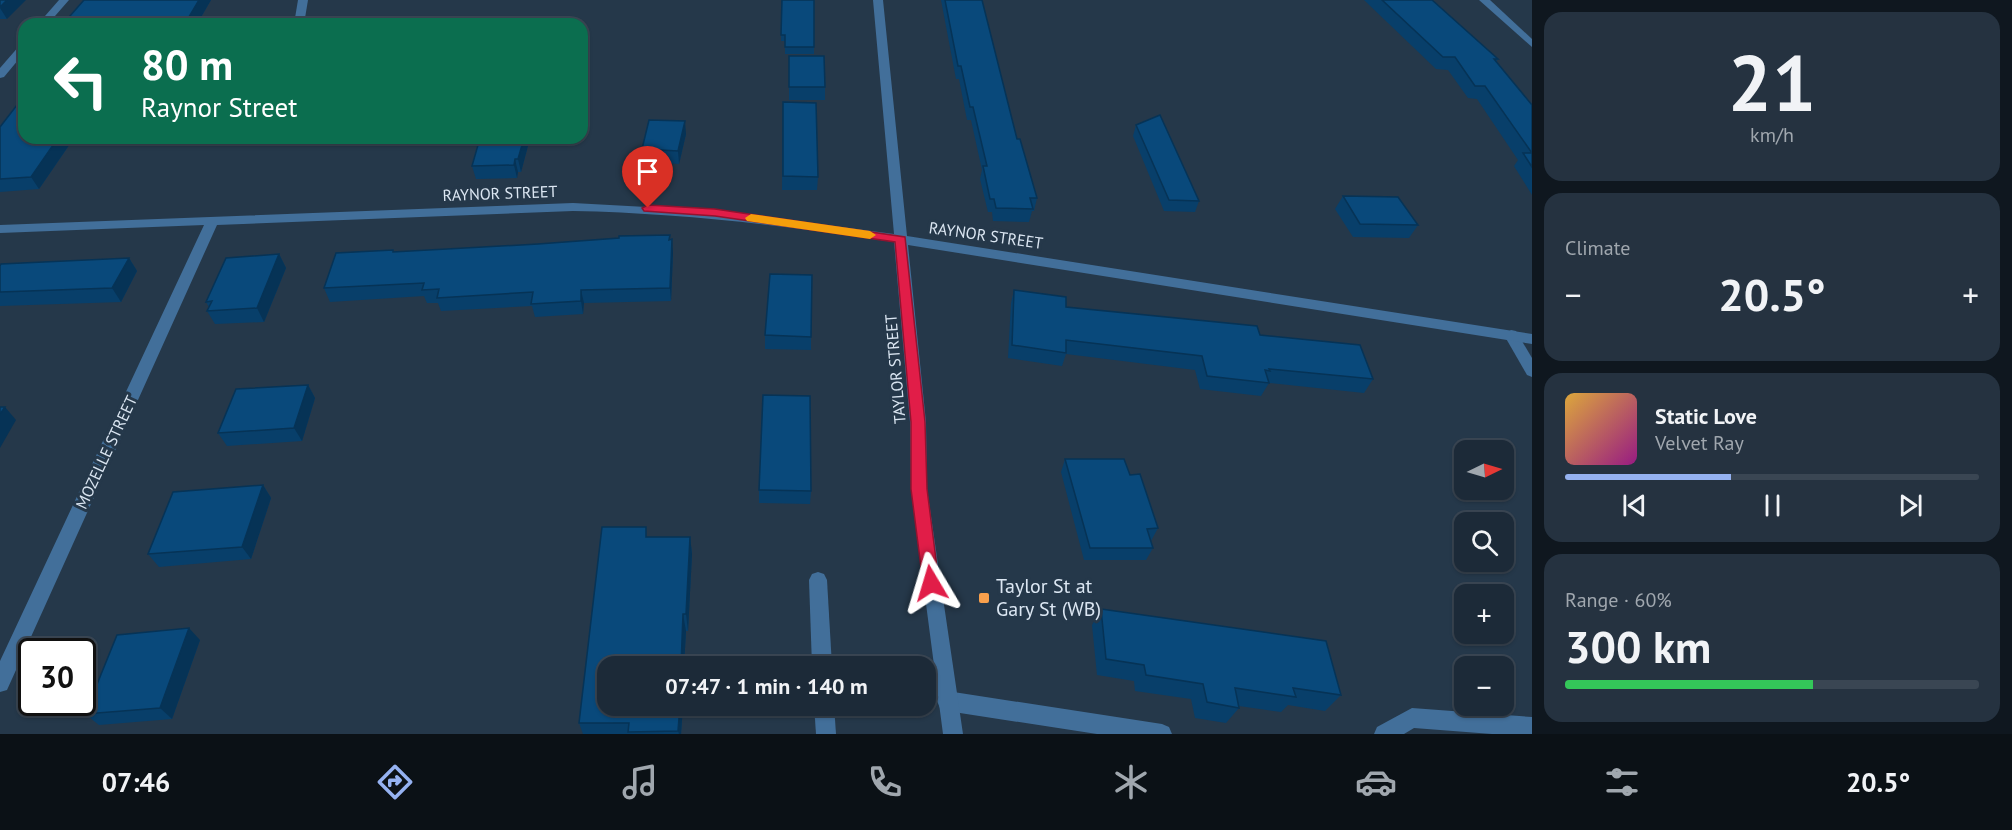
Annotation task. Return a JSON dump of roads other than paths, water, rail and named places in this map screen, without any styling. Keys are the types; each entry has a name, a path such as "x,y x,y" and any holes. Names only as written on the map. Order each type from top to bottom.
{"street":[{"path":"48,18 64,0"},
{"path":"300,18 303,0"},
{"name":"TAYLOR STREET","path":"878,0 918,422 919,489 953,734"},
{"path":"1485,0 1532,44"},
{"path":"0,75 18,53"},
{"name":"RAYNOR STREET","path":"0,229 626,207 715,213 1203,284 1532,339"},
{"name":"MOZELLE STREET","path":"0,683 212,221"},
{"path":"1511,335 1532,371"},
{"path":"818,579 822,656"},
{"path":"947,701 1162,734"},
{"path":"825,716 826,734"},
{"path":"1384,734 1412,718 1532,727"}],"place":[{"name":"Taylor St at Gary St (WB)","path":"984,598"}]}
